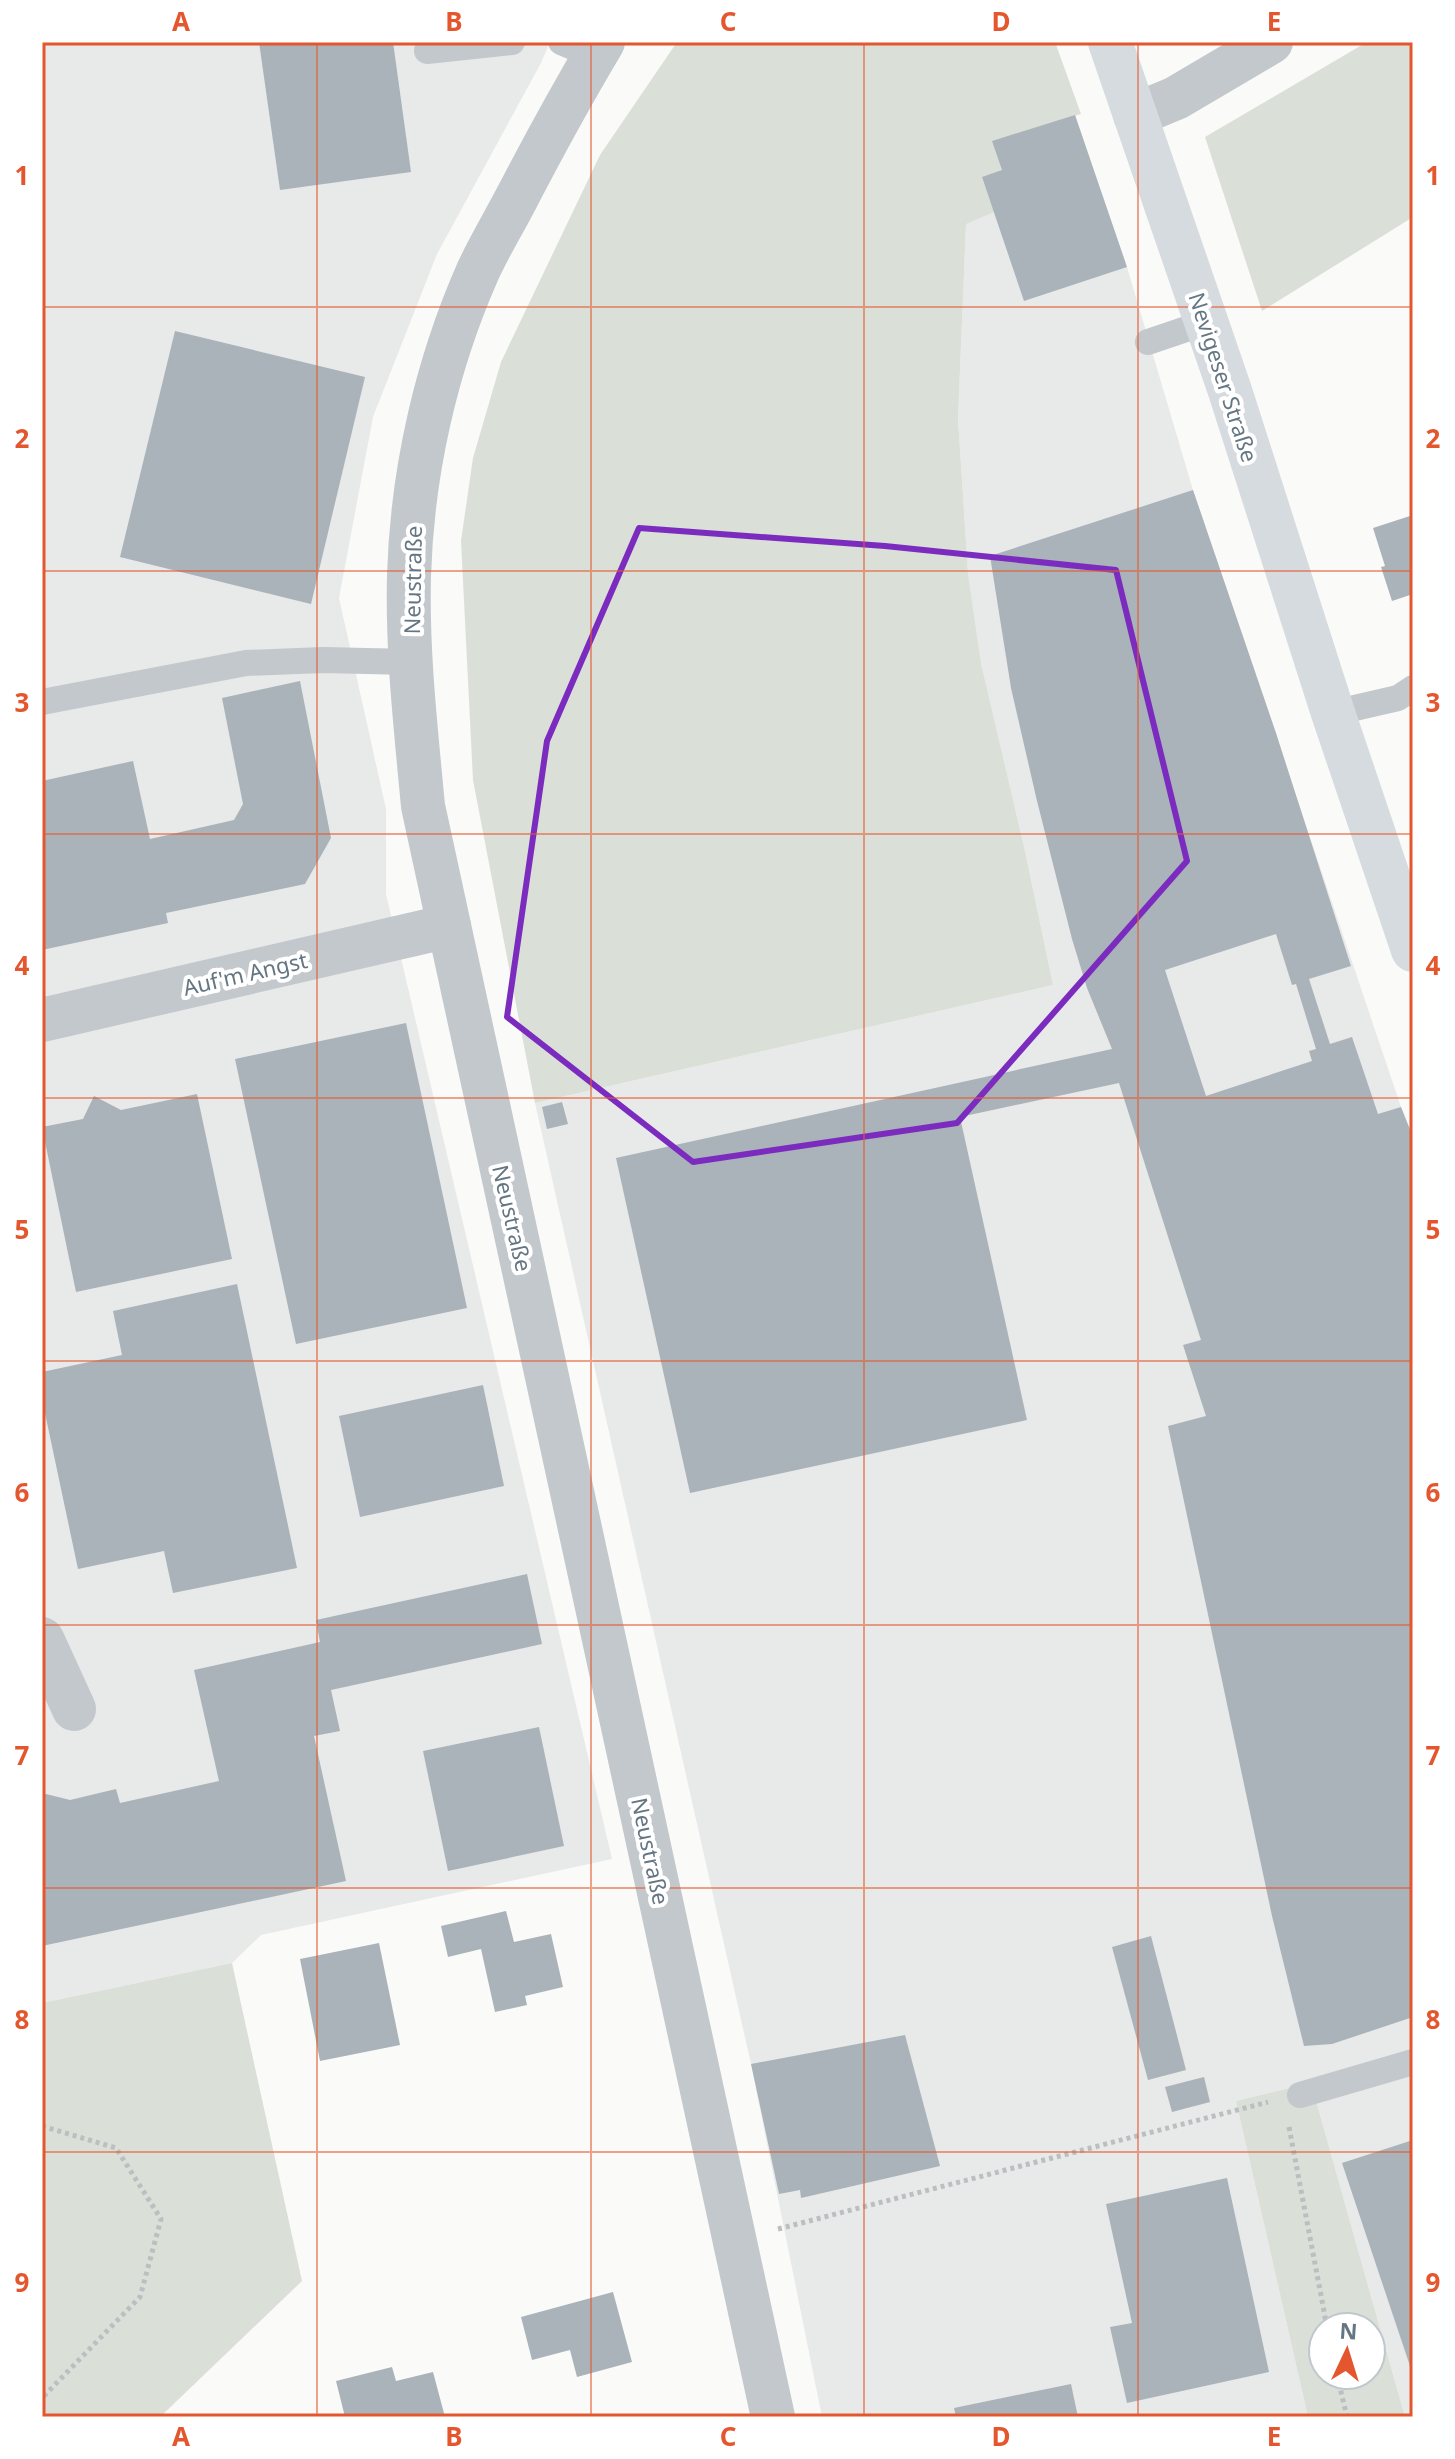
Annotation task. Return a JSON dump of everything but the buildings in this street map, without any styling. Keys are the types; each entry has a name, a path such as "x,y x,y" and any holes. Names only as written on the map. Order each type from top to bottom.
{"main road":[{"name":"Nevigeser Straße","path":"1110,42 1207,322 1413,950"}],"street":[{"path":"1135,115 1176,98 1271,42"},
{"name":"Neustraße","path":"586,47 567,100 478,271 447,355 426,430 414,517 409,577 411,662 423,806 767,2416"},
{"name":"Auf'm Angst","path":"42,1020 449,926"},
{"path":"42,1639 74,1709"}],"lane":[{"path":"427,51 512,42"},
{"path":"1148,342 1207,322"},
{"path":"42,702 246,663 323,660 411,662"},
{"path":"1333,713 1398,698 1413,688"},
{"path":"1290,2097 1413,2062"}],"path":[{"path":"772,2230 1290,2097"},
{"path":"42,2126 116,2148 161,2219 140,2297 42,2398"},
{"path":"1291,2136 1324,2311"},
{"path":"1341,2391 1347,2417"}],"highlighted area":[{"path":"639,528 885,546 1116,570 1187,861 957,1123 693,1162 507,1017 547,741"}],"shaded area":[{"path":"42,42 550,42 437,254 373,417 339,598 386,809 386,894 612,1859 261,1935 232,1963 42,2003"},
{"path":"677,42 1055,42 1081,114 993,141 1002,170 982,178 994,212 966,224 958,419 968,573 981,663 1053,985 535,1103 473,780 461,541 473,458 501,362 600,155"},
{"path":"1367,42 1413,42 1413,217 1262,311 1205,137"},
{"path":"1075,115 1127,267 1193,490 1413,1137 1413,2417 1405,2417 1387,2353 1387,2311 1375,2311 1311,2083 1236,2101 1308,2417 822,2417 751,2064 535,1103 1053,985 981,663 968,573 958,419 966,224 992,141"},
{"path":"232,1963 302,2281 160,2417 42,2417 42,2003"},
{"path":"1311,2083 1375,2311 1307,2311 1307,2391 1387,2391 1387,2353 1405,2417 1308,2417 1236,2101"}]}
